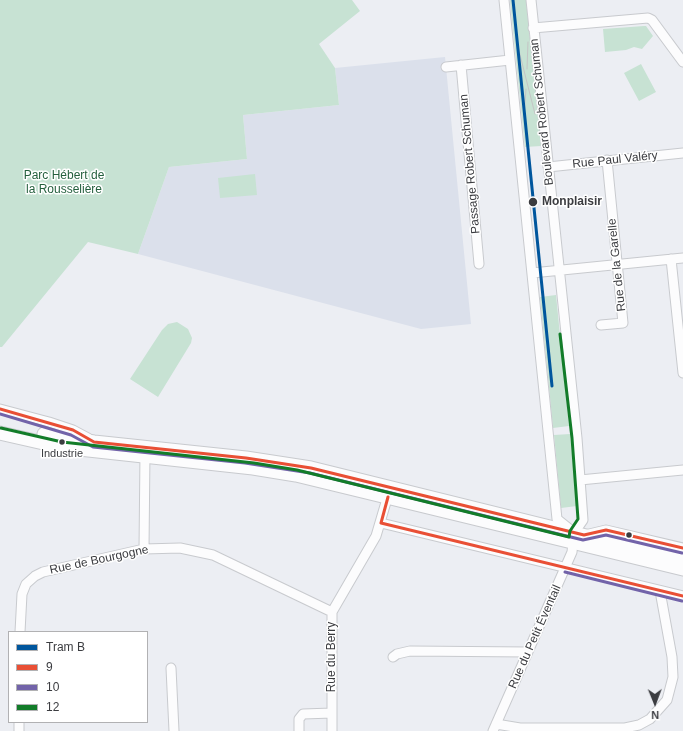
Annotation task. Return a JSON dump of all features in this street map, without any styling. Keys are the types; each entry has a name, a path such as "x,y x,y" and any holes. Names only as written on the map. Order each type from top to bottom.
{"main road":[{"path":"0,424 41,434 145,452 270,470 389,492 577,537 683,560"},
{"path":"0,433 61,447 145,452"},
{"path":"577,537 683,569"}],"street":[{"path":"504,0 557,519 577,537 606,530 683,548"},
{"name":"Boulevard Robert Schuman","path":"531,0 580,480 582,520 577,537"},
{"path":"533,28 648,18 652,20 683,62"},
{"path":"446,66 510,60"},
{"name":"Passage Robert Schuman","path":"460,65 479,264"},
{"name":"Rue Paul Valéry","path":"548,167 683,153"},
{"name":"Rue de la Garelle","path":"601,325 623,323 607,160"},
{"path":"532,273 683,258"},
{"path":"671,259 683,373"},
{"path":"0,409 73,430 94,442"},
{"path":"144,548 145,452"},
{"path":"580,480 683,470"},
{"name":"Rue du Berry","path":"332,731 332,612 376,536 389,492"},
{"path":"381,523 566,567 586,574 683,596"},
{"name":"Rue du Petit Éventail","path":"495,728 566,567 577,537"},
{"name":"Rue de Bourgogne","path":"20,631 22,594 26,584 35,576 43,572 144,548 180,548 213,556 332,612"},
{"path":"495,728 625,728 639,725 650,719 667,700 673,677 672,657 660,591"},
{"path":"393,658 397,654 410,651 528,652"},
{"path":"171,668 174,731"},
{"path":"299,731 299,719 302,714 332,713"}],"shaded area":[{"path":"445,57 471,324 421,329 138,254 169,167 247,159 243,115 339,105 335,68"}],"green space":[{"name":"Parc Hébert de la Rousselière","path":"0,0 352,0 360,11 319,44 335,68 339,105 243,115 247,159 169,167 138,254 88,242 2,347 0,347"},
{"path":"510,0 526,0 541,146 525,147"},
{"path":"646,26 653,36 642,49 634,47 626,50 605,52 603,29"},
{"path":"641,64 656,92 639,101 624,73"},
{"path":"255,174 257,195 220,198 218,178"},
{"path":"556,295 569,426 553,428 540,297"},
{"path":"177,322 188,329 192,338 191,343 158,397 130,379 162,330 168,324"},
{"path":"570,434 577,506 561,508 554,435"}],"tram line":[{"name":"B","path":"513,0 552,386"},
{"path":"527,69 528,42"},
{"path":"517,43 535,114"},
{"path":"524,115 526,89"}],"transit line":[{"name":"12","path":"1,428 62,442 254,463 297,470 569,537 570,531 578,519 572,438 560,334"},
{"name":"9","path":"0,409 73,430 94,442 246,458 311,468 584,535 606,530 683,548"},
{"name":"10","path":"0,414 71,435 93,447 245,463 310,473 583,540 606,535 682,553"},
{"name":"9","path":"388,497 381,523 683,596"},
{"name":"10","path":"565,572 682,601"}],"place":[{"name":"Monplaisir","path":"533,202"},
{"name":"Industrie","path":"62,442"}]}
